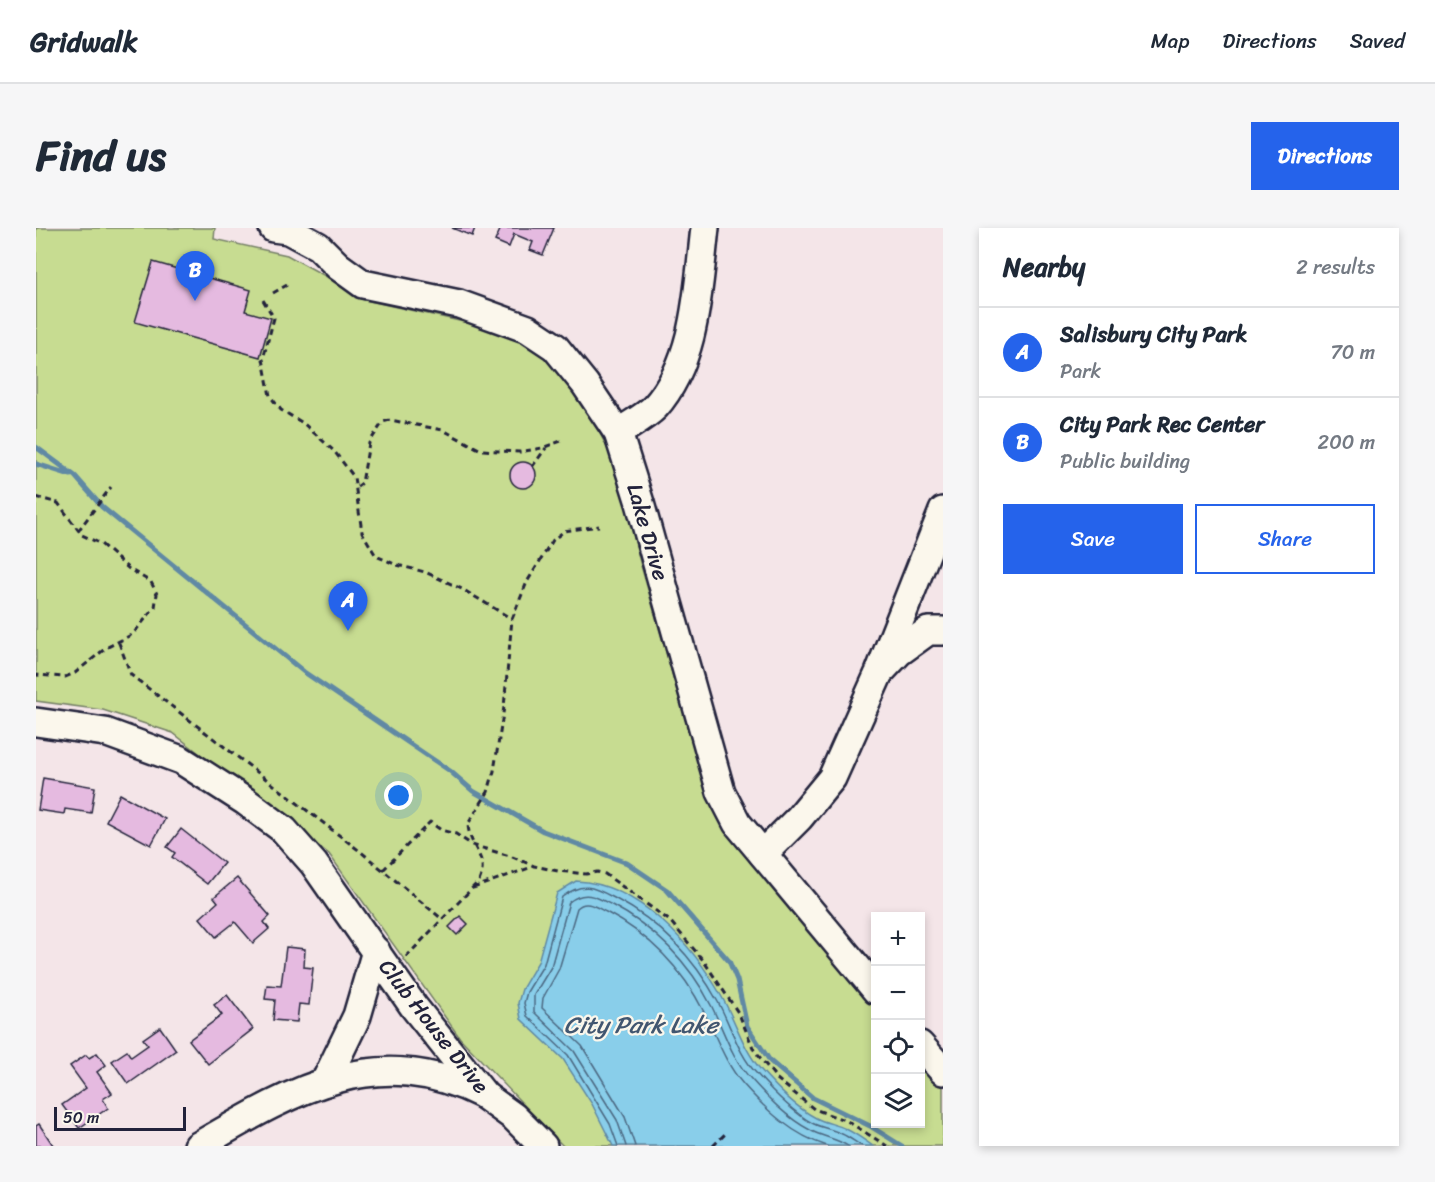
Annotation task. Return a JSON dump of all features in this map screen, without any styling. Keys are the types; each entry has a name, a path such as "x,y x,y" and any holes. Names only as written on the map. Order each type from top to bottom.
{"street":[{"name":"Lake Drive","path":"273,228 319,237 338,266 363,284 459,304 528,329 555,346 585,384 618,433 640,503 721,792 737,823 871,984"},
{"path":"618,433 654,408 682,363 696,303 705,228"},
{"path":"763,854 799,818 832,778 879,673 943,510"},
{"path":"879,673 899,652 928,631 943,631"},
{"path":"36,722 105,732 141,743 181,759 245,801 284,830 314,864 376,951"},
{"name":"Club House Drive","path":"376,951 390,974 485,1096 514,1117 543,1146"},
{"name":"Club House Drive","path":"325,1082 357,1017 376,951"},
{"path":"925,1050 943,1071"},
{"path":"198,1146 271,1103 325,1082 368,1073 417,1072 452,1080 485,1096"}],"path":[{"path":"273,293 287,285"},
{"path":"263,300 274,318 263,359 270,396 281,410 303,423 334,451 354,477 362,532 376,556 397,566 425,572 453,585 512,619"},
{"path":"357,488 362,483 369,443 383,422 390,420 434,427 481,450 520,452 561,441"},
{"path":"532,467 547,446"},
{"path":"78,531 87,516 111,487"},
{"path":"36,497 58,503 68,513 78,531 101,544 129,569 151,582 157,594 155,607 134,634 106,648 75,673 64,677 36,675"},
{"path":"390,974 472,888 483,871 483,861 472,845 468,824 488,792 504,707 512,619 527,582 553,540 564,531 599,526"},
{"path":"119,643 132,675 383,870 442,920"},
{"path":"383,870 430,822 441,830 456,834 472,845 534,866 558,871 605,874 669,921 704,960 739,1014 754,1050 777,1079 814,1109 847,1121 886,1146"},
{"path":"472,888 534,866"},
{"path":"713,1146 726,1133"}],"green space":[{"path":"36,228 215,228 214,239 287,255 327,277 356,298 509,332 555,361 588,409 617,468 640,562 703,781 727,831 871,999 871,1128 925,1128 925,1060 943,1081 943,1146 563,1146 460,1038 329,854 173,733 103,710 36,701"}],"water":[{"name":"City Park Lake","path":"576,881 600,885 622,893 663,921 681,939 711,979 728,1008 749,1053 773,1084 808,1114 849,1131 873,1146 613,1146 592,1104 563,1059 521,1019 518,1003 522,989 538,962 557,893"}],"building":[{"path":"452,228 475,228 472,236"},
{"path":"501,228 554,228 543,255 530,250 533,242 514,234 509,247 495,241"},
{"path":"153,262 251,290 245,311 271,318 260,357 135,322"},
{"path":"523,462 532,466 536,475 532,484 523,488 514,484 510,475 514,466"},
{"path":"43,778 95,787 91,813 65,809 64,814 38,810"},
{"path":"120,794 165,819 151,845 106,821"},
{"path":"181,829 224,863 207,884 172,857 175,853 167,847"},
{"path":"237,878 270,916 264,922 269,929 253,943 235,922 216,937 200,918 218,902 214,897"},
{"path":"460,916 468,924 457,935 449,927"},
{"path":"286,947 305,949 304,967 313,968 309,1005 299,1004 297,1022 273,1020 275,1000 265,999 267,985 281,986"},
{"path":"227,995 253,1029 208,1064 189,1040 222,1015 214,1005"},
{"path":"160,1027 176,1050 128,1084 112,1061 127,1051 131,1057 148,1045 143,1039"},
{"path":"97,1053 106,1065 97,1072 112,1093 103,1099 108,1108 79,1128 62,1105 86,1088 70,1066 86,1055 89,1058"},
{"path":"39,1124 52,1146 36,1146 36,1126"}],"waterway":[{"path":"36,447 75,476 102,507 304,672 450,771 473,791 543,831 627,863 667,890 729,961 737,980 747,1026 770,1061 813,1098 870,1126 902,1146"},
{"path":"36,464 71,475"}],"place":[{"name":"City Park Rec Center","path":"195,301"},
{"name":"Salisbury City Park","path":"348,631"}]}
